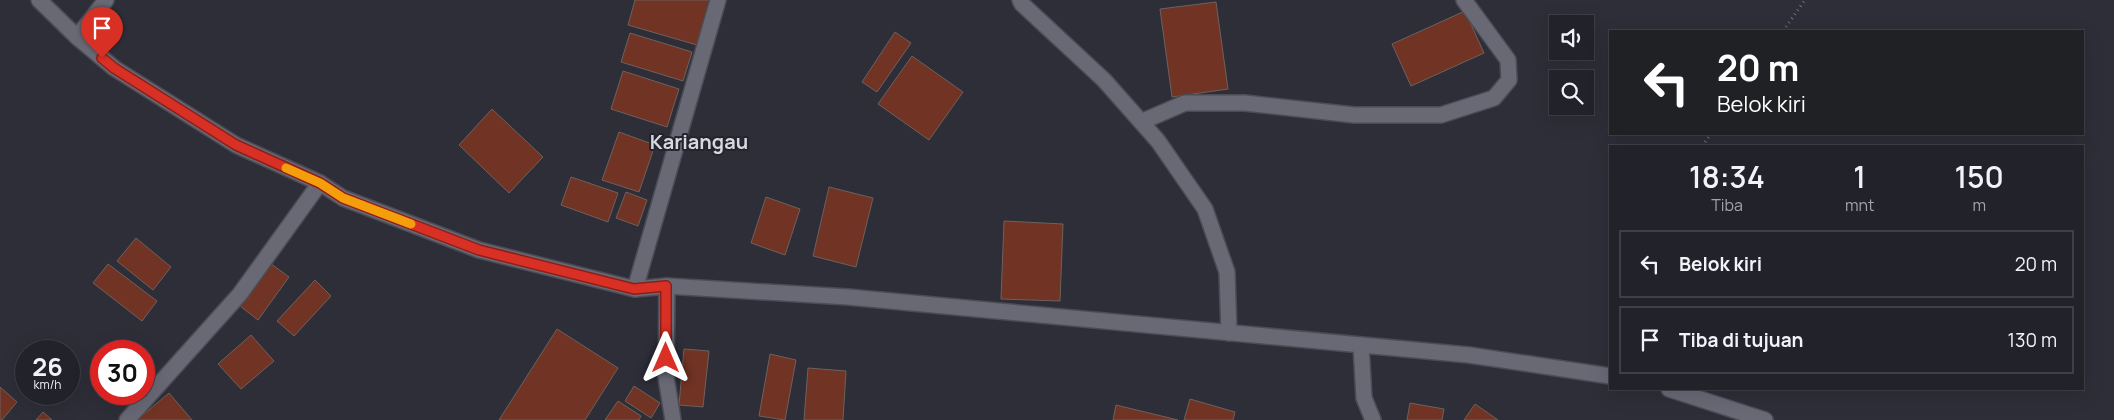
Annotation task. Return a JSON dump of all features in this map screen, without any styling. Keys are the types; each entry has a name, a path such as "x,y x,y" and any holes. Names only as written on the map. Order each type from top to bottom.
{"street":[{"path":"40,0 77,37 114,68 236,145 320,183 343,198 479,250 634,289 666,286 848,297 1469,355 1609,376"},
{"path":"77,37 106,0"},
{"path":"634,289 718,0"},
{"path":"1020,0 1022,4 1104,80 1158,142 1205,209 1228,272 1229,333"},
{"path":"1141,122 1185,103 1245,103 1354,115 1442,115 1494,98 1509,80 1508,60 1464,0"},
{"path":"127,420 240,294 320,183"},
{"path":"666,286 666,377 673,420"},
{"path":"1361,345 1364,398 1373,420"},
{"path":"1672,390 1766,420"}],"path":[{"path":"1784,30 1805,0"}],"building":[{"path":"635,0 710,0 697,45 628,25"},
{"path":"1216,2 1228,89 1172,97 1160,9"},
{"path":"1465,11 1484,53 1411,86 1392,44"},
{"path":"895,32 911,43 877,92 862,82"},
{"path":"630,33 692,52 683,81 621,62"},
{"path":"912,56 963,92 929,140 878,104"},
{"path":"623,71 679,89 667,127 611,109"},
{"path":"492,109 543,157 509,193 459,145"},
{"path":"619,132 655,145 639,192 602,180"},
{"path":"571,177 618,193 608,222 561,205"},
{"path":"829,187 873,198 856,267 813,256"},
{"path":"626,192 647,200 638,226 616,218"},
{"path":"766,197 800,209 785,255 751,243"},
{"path":"1004,221 1063,224 1060,301 1001,299"},
{"path":"136,238 171,267 153,290 117,261"},
{"path":"270,263 289,277 258,320 240,306"},
{"path":"108,264 157,301 142,321 93,283"},
{"path":"315,280 331,296 294,336 277,321"},
{"path":"557,329 618,368 585,420 499,420"},
{"path":"251,335 274,361 241,389 218,364"},
{"path":"684,349 709,351 703,407 679,405"},
{"path":"770,354 796,360 785,420 759,416"},
{"path":"808,368 846,371 843,420 804,420"},
{"path":"634,386 660,403 651,418 625,401"},
{"path":"0,387 15,400 15,404 0,420"},
{"path":"169,393 192,420 137,420"},
{"path":"1190,399 1235,412 1233,420 1184,420"},
{"path":"618,401 641,416 639,420 605,420"},
{"path":"1410,403 1444,409 1442,420 1407,420"},
{"path":"1475,404 1498,420 1464,420"},
{"path":"1116,405 1178,420 1113,420"},
{"path":"43,412 52,420 36,420"}],"slow traffic":[{"path":"286,168 320,183 343,198 411,224"}],"district":[{"name":"Kariangau","path":"699,142"}],"route":[{"path":"102,58 114,68 236,145 320,183 343,198 479,250 634,289 666,286 666,358"}]}
